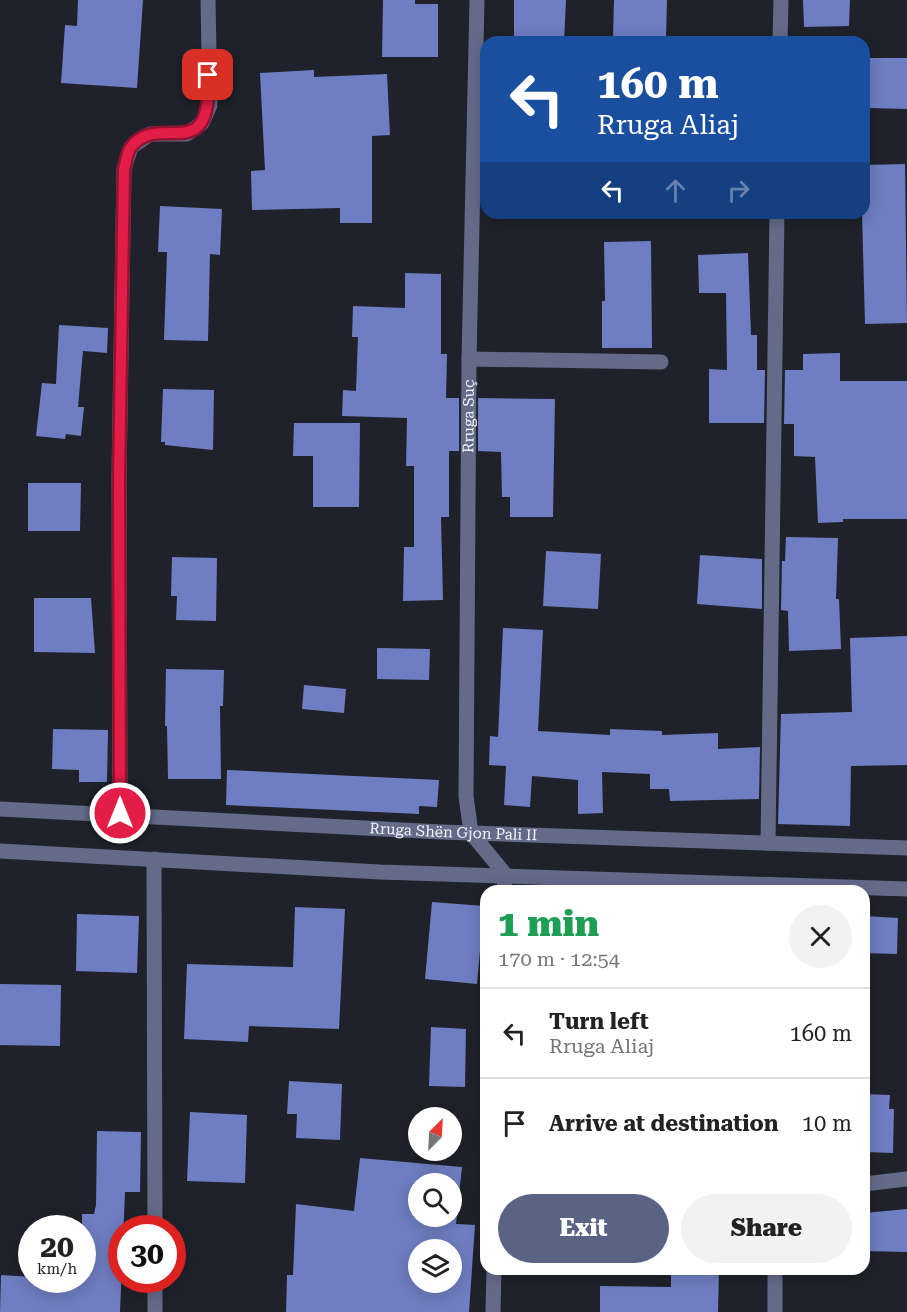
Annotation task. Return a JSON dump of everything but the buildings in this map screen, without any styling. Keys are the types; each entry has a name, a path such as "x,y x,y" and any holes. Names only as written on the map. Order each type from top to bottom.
{"street":[{"path":"120,813 119,477 124,169 131,147 150,134 187,134 202,123 210,105 208,0"},
{"name":"Rruga Suç","path":"471,833 466,796 469,358 477,0"},
{"path":"780,36 781,0"},
{"path":"768,843 777,219"},
{"path":"469,358 661,362"},
{"name":"Rruga Shën Gjon Pali II","path":"0,809 120,813 471,833 907,848"},
{"path":"471,833 505,874 504,885"},
{"path":"0,851 380,872 505,874 800,885"},
{"path":"154,859 155,1215"},
{"path":"870,888 907,889"},
{"path":"870,1183 907,1179"},
{"path":"493,1312 494,1275"},
{"path":"775,1275 775,1312"},
{"path":"155,1293 155,1312"}],"route":[{"path":"120,813 119,477 124,169 131,147 150,134 187,134 202,123 210,105 208,75"}]}
